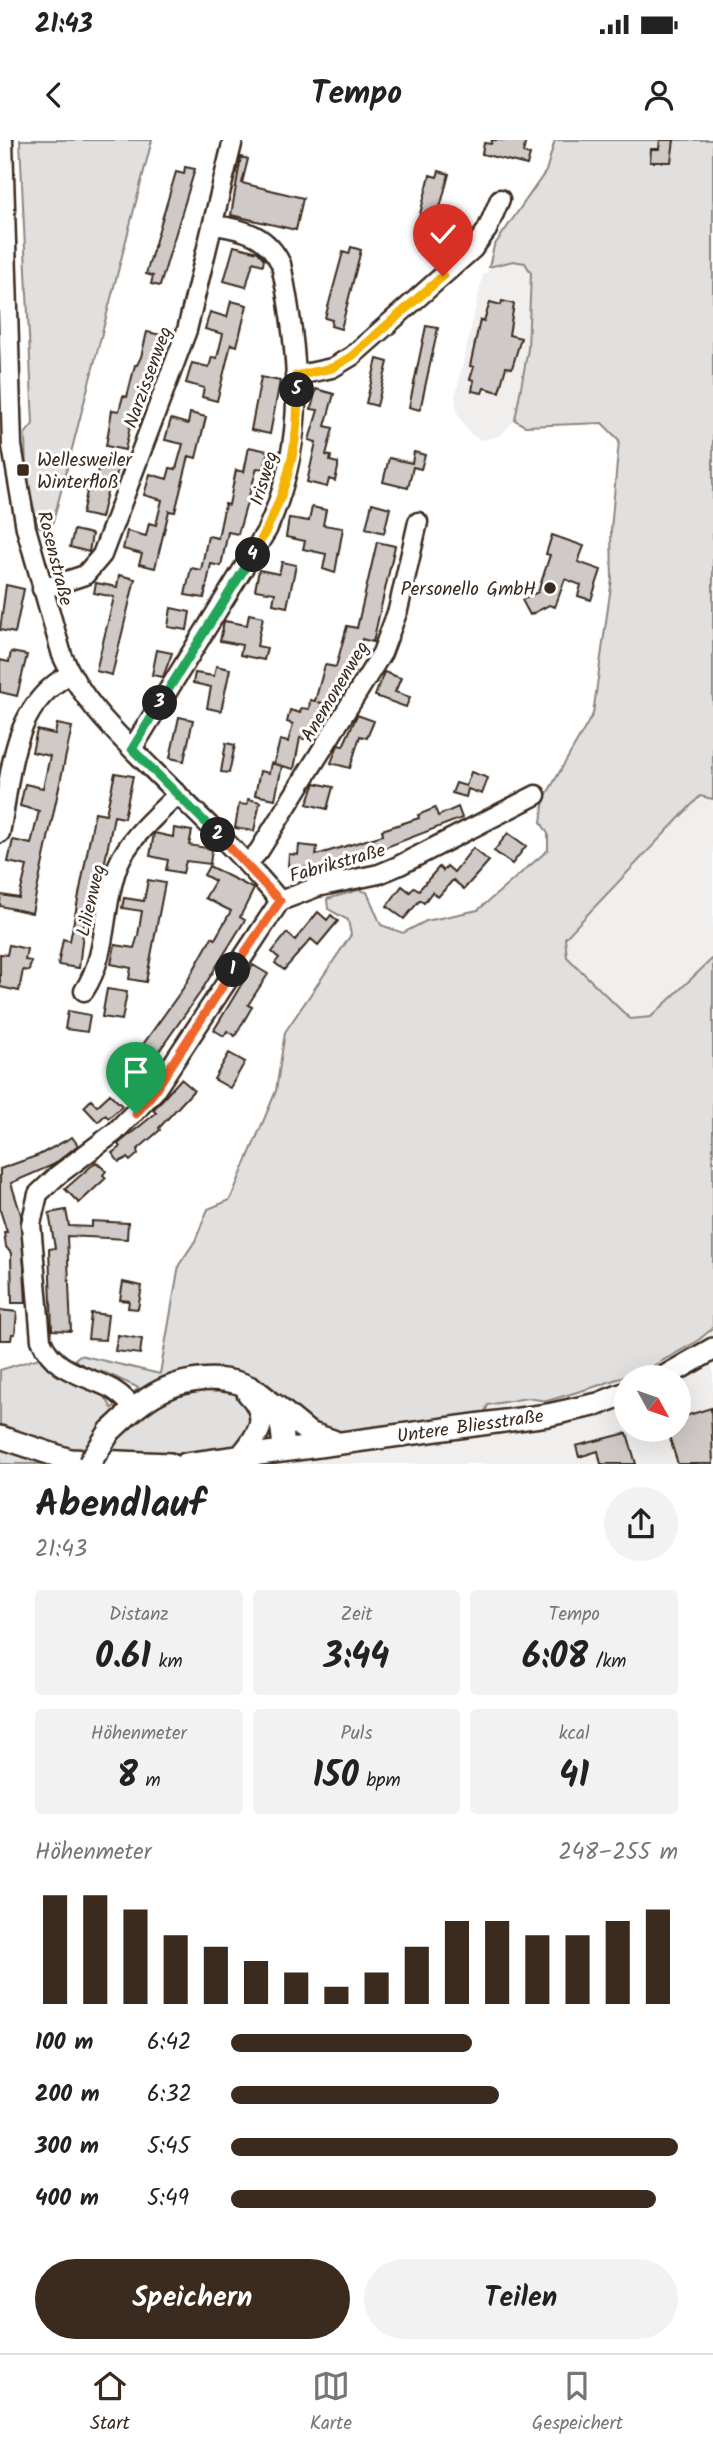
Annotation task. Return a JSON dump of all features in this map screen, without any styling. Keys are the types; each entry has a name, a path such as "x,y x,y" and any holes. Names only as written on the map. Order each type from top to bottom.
{"main road":[{"path":"685,1365 713,1349"},
{"path":"89,1464 110,1431 134,1408 177,1384 197,1379 231,1381 264,1397 309,1433 338,1442"},
{"path":"231,1381 247,1392 262,1413 261,1431 241,1456"},
{"path":"264,1397 280,1419 284,1450"},
{"name":"Untere Bliesstraße","path":"186,1464 548,1415 614,1398"},
{"path":"0,1437 70,1460 170,1464"},
{"path":"0,1451 38,1464"}],"street":[{"name":"Rosenstraße","path":"2,140 6,446 42,589 70,674 107,725 247,864 280,901"},
{"name":"Narzissenweg","path":"42,589 85,575 102,555 187,330 233,140"},
{"path":"296,376 332,368 363,347 473,249 487,230 500,199"},
{"name":"Irisweg","path":"132,749 246,567 281,500 295,442 298,410 296,376 285,282 275,252 254,234 214,225"},
{"name":"Anemonenweg","path":"247,864 279,819 382,653 398,610 418,522"},
{"path":"0,833 26,716 43,691 70,674"},
{"name":"Lilienweg","path":"84,991 98,964 121,860 133,841 178,794"},
{"name":"Fabrikstraße","path":"134,1408 110,1387 68,1372 45,1350 41,1340 31,1224 33,1206 45,1186 116,1132 142,1107 280,901 317,887 379,874 536,795"}],"shaded area":[{"path":"20,140 152,140 52,526 44,529 38,526 26,474 25,434 33,424"},
{"path":"555,140 713,140 713,799 700,796 565,938 567,957 630,1019 651,1017 713,958 713,1328 696,1342 654,1365 614,1365 614,1380 547,1401 527,1398 488,1405 481,1421 181,1464 0,1464 0,1370 42,1357 76,1384 105,1397 112,1408 139,1388 106,1373 78,1366 75,1359 80,1355 160,1374 179,1265 195,1241 208,1209 230,1200 276,1091 285,1032 351,935 348,920 328,909 327,899 359,890 367,892 381,925 403,933 426,921 478,910 548,850 548,834 541,822 544,799 593,714 612,579 611,530 619,440 602,423 525,426 515,420 528,349 531,273 525,263 513,261 489,267 494,246 546,171"},
{"path":"513,260 525,263 531,273 528,349 515,420 500,436 481,440 470,434 457,413 455,397 483,275 495,264"},
{"path":"700,796 713,799 713,958 651,1017 630,1019 567,957 565,938"},
{"path":"713,1328 713,1464 181,1464 527,1398 547,1401 614,1379 614,1442 691,1442 691,1365 654,1365 696,1342"}],"building":[{"path":"492,140 526,140 523,153 530,155 527,165 482,154 484,143 491,144"},
{"path":"660,140 674,140 671,162 650,162 651,149 659,149"},
{"path":"241,157 248,159 242,183 303,198 296,230 231,215"},
{"path":"185,167 195,169 160,286 151,284 153,276 146,274 176,172 184,174"},
{"path":"439,171 449,174 428,253 418,250 420,243 413,241 430,175 437,177"},
{"path":"234,246 258,252 264,259 263,265 253,262 246,287 224,281"},
{"path":"351,247 361,250 341,329 331,326 332,320 325,318 343,252 349,254"},
{"path":"231,301 247,305 237,346 231,344 217,401 202,397 204,388 186,383 192,363 209,367 212,357 217,358 223,334 205,329 210,312 227,317"},
{"path":"502,301 514,304 509,335 521,338 512,368 506,367 499,392 484,388 482,393 472,391 474,380 470,379 474,367 470,366 480,320 484,321 490,302 501,305"},
{"path":"426,326 438,328 420,410 409,407"},
{"path":"147,332 166,336 162,353 157,352 149,387 145,386 137,418 132,417 125,450 106,446 112,410 119,411 123,396 127,397"},
{"path":"377,359 388,362 377,406 366,403"},
{"path":"261,377 280,381 270,434 251,430"},
{"path":"316,389 334,394 325,426 333,428 326,455 331,456 330,461 338,463 338,468 335,481 329,479 327,487 307,482 316,442 309,440 318,410 311,409"},
{"path":"190,413 206,417 196,458 189,456 175,512 169,511 155,568 139,564 142,554 123,549 127,531 146,536 149,523 156,525 162,500 144,495 150,474 167,479 170,468 176,469 183,444 165,440 171,419 188,424"},
{"path":"249,447 268,451 264,469 257,468 238,534 228,532 221,566 211,564 204,598 185,595 191,568 201,570 208,536 218,538 225,504 229,505 236,470 244,472"},
{"path":"414,452 425,455 421,469 413,467 408,488 383,482 389,458 412,463"},
{"path":"99,464 118,468 114,485 109,484 101,518 82,514 88,487 94,488"},
{"path":"372,503 390,508 384,533 366,528"},
{"path":"312,507 326,510 323,525 343,528 335,573 323,569 326,554 303,549 305,541 286,537 289,518 309,521"},
{"path":"74,530 92,534 89,552 70,547"},
{"name":"Personello GmbH","path":"552,535 584,546 578,562 601,570 591,600 578,596 581,585 565,579 555,607 549,605 530,615 522,600 538,592 550,555 546,554"},
{"path":"377,542 395,546 373,642 362,639 354,673 342,671 334,705 318,702 322,703 313,741 300,738 294,769 274,764 280,740 288,742 293,724 287,722 290,710 300,713 301,708 309,709 310,700 315,701 325,665 336,667 347,626 357,628"},
{"path":"282,562 296,565 287,607 273,604 275,593 255,590 259,570 279,574"},
{"path":"119,575 135,579 112,675 96,671 114,597 94,593 96,583 117,587"},
{"path":"6,585 24,589 15,633 0,630"},
{"path":"171,608 190,612 187,630 168,627"},
{"path":"249,614 263,617 257,646 267,648 264,660 240,655 242,645 220,641 224,621 247,625"},
{"path":"157,650 172,653 163,677 152,675"},
{"path":"11,652 27,655 17,696 0,692 0,660 9,662"},
{"path":"216,666 230,669 221,711 207,708 211,687 193,683 195,673 214,676"},
{"path":"384,672 401,678 395,692 410,697 406,707 375,696"},
{"path":"357,715 374,721 367,738 360,736 350,768 331,763 338,745 343,746"},
{"path":"179,717 193,720 184,761 170,758"},
{"path":"57,724 72,727 32,913 0,906 1,895 19,898 27,866 8,862 13,840 31,844 39,811 20,806 25,784 43,788 50,756 32,752 37,730 55,734"},
{"path":"226,743 235,745 229,773 221,772"},
{"path":"271,763 282,766 275,799 255,795 260,771 269,773"},
{"path":"471,772 488,778 482,794 468,789 466,797 452,793 456,783 466,786"},
{"path":"115,773 133,776 124,818 114,816 92,926 84,924 79,968 58,965 63,939 70,941 95,812 106,814"},
{"path":"315,783 333,787 327,809 307,804"},
{"path":"248,799 260,802 254,831 235,828 239,804 247,805"},
{"path":"458,807 462,818 381,849 382,853 324,869 288,866 289,854 298,855 299,845 317,847 316,855 383,835 382,830 419,818 418,815 435,808 438,816"},
{"path":"174,828 192,831 189,845 212,849 210,864 186,861 183,873 166,870 168,860 150,856 154,833 173,837"},
{"path":"508,833 526,846 512,864 494,851"},
{"path":"473,848 489,861 464,889 453,880 438,897 432,892 424,903 420,900 404,919 387,906 402,886 410,892 414,887 419,890 439,867 443,871 447,866 454,872"},
{"path":"209,866 254,889 240,917 245,920 200,993 133,1088 119,1078 184,987 212,937 215,939 231,911 205,898 215,881 204,875"},
{"path":"148,880 165,883 146,982 129,979 131,968 111,964 115,945 134,948 138,935 142,911 122,908 124,898 144,901"},
{"path":"318,912 327,920 331,915 338,921 318,945 311,939 284,970 275,963 279,958 272,952 287,933 295,940"},
{"path":"9,945 27,949 25,960 31,961 29,971 23,970 19,991 0,987 0,954 7,955"},
{"path":"253,965 268,974 248,1005 252,1007 235,1036 227,1031 224,1036 214,1030"},
{"path":"107,989 127,992 122,1020 102,1017"},
{"path":"68,1011 90,1015 87,1032 65,1029"},
{"path":"229,1053 245,1062 230,1088 214,1079"},
{"path":"181,1079 194,1090 160,1130 137,1150 138,1154 130,1161 127,1158 119,1162 112,1153 120,1147 118,1144 156,1113 153,1110"},
{"path":"110,1094 122,1106 109,1118 105,1115 98,1122 84,1107 91,1100 97,1106"},
{"path":"72,1137 78,1145 53,1165 11,1183 21,1215 26,1303 12,1303 11,1253 6,1247 4,1232 7,1232 0,1210 0,1169 39,1155"},
{"path":"96,1162 106,1171 103,1175 106,1178 79,1203 65,1189"},
{"path":"66,1210 69,1226 92,1227 92,1221 128,1223 127,1239 67,1236 71,1331 52,1330 49,1249 55,1248 49,1213"},
{"path":"123,1282 142,1286 138,1309 128,1308 129,1301 120,1300"},
{"path":"0,1310 17,1312 15,1334 12,1334 11,1340 0,1340"},
{"path":"91,1313 108,1315 105,1340 88,1339"},
{"path":"118,1335 142,1339 140,1354 115,1351"},
{"path":"711,1408 713,1464 678,1464 671,1442 691,1442 691,1414"},
{"path":"614,1436 614,1442 630,1442 636,1464 601,1464 598,1451 579,1457 576,1446"}],"place":[{"name":"Wellesweiler Winterfloß","path":"23,470"},
{"name":"Personello GmbH","path":"550,588"}],"route":[{"path":"136,1114 154,1092 280,901 247,864 132,749 246,567 281,500 295,442 298,410 296,376 332,368 352,356 443,276"}]}
